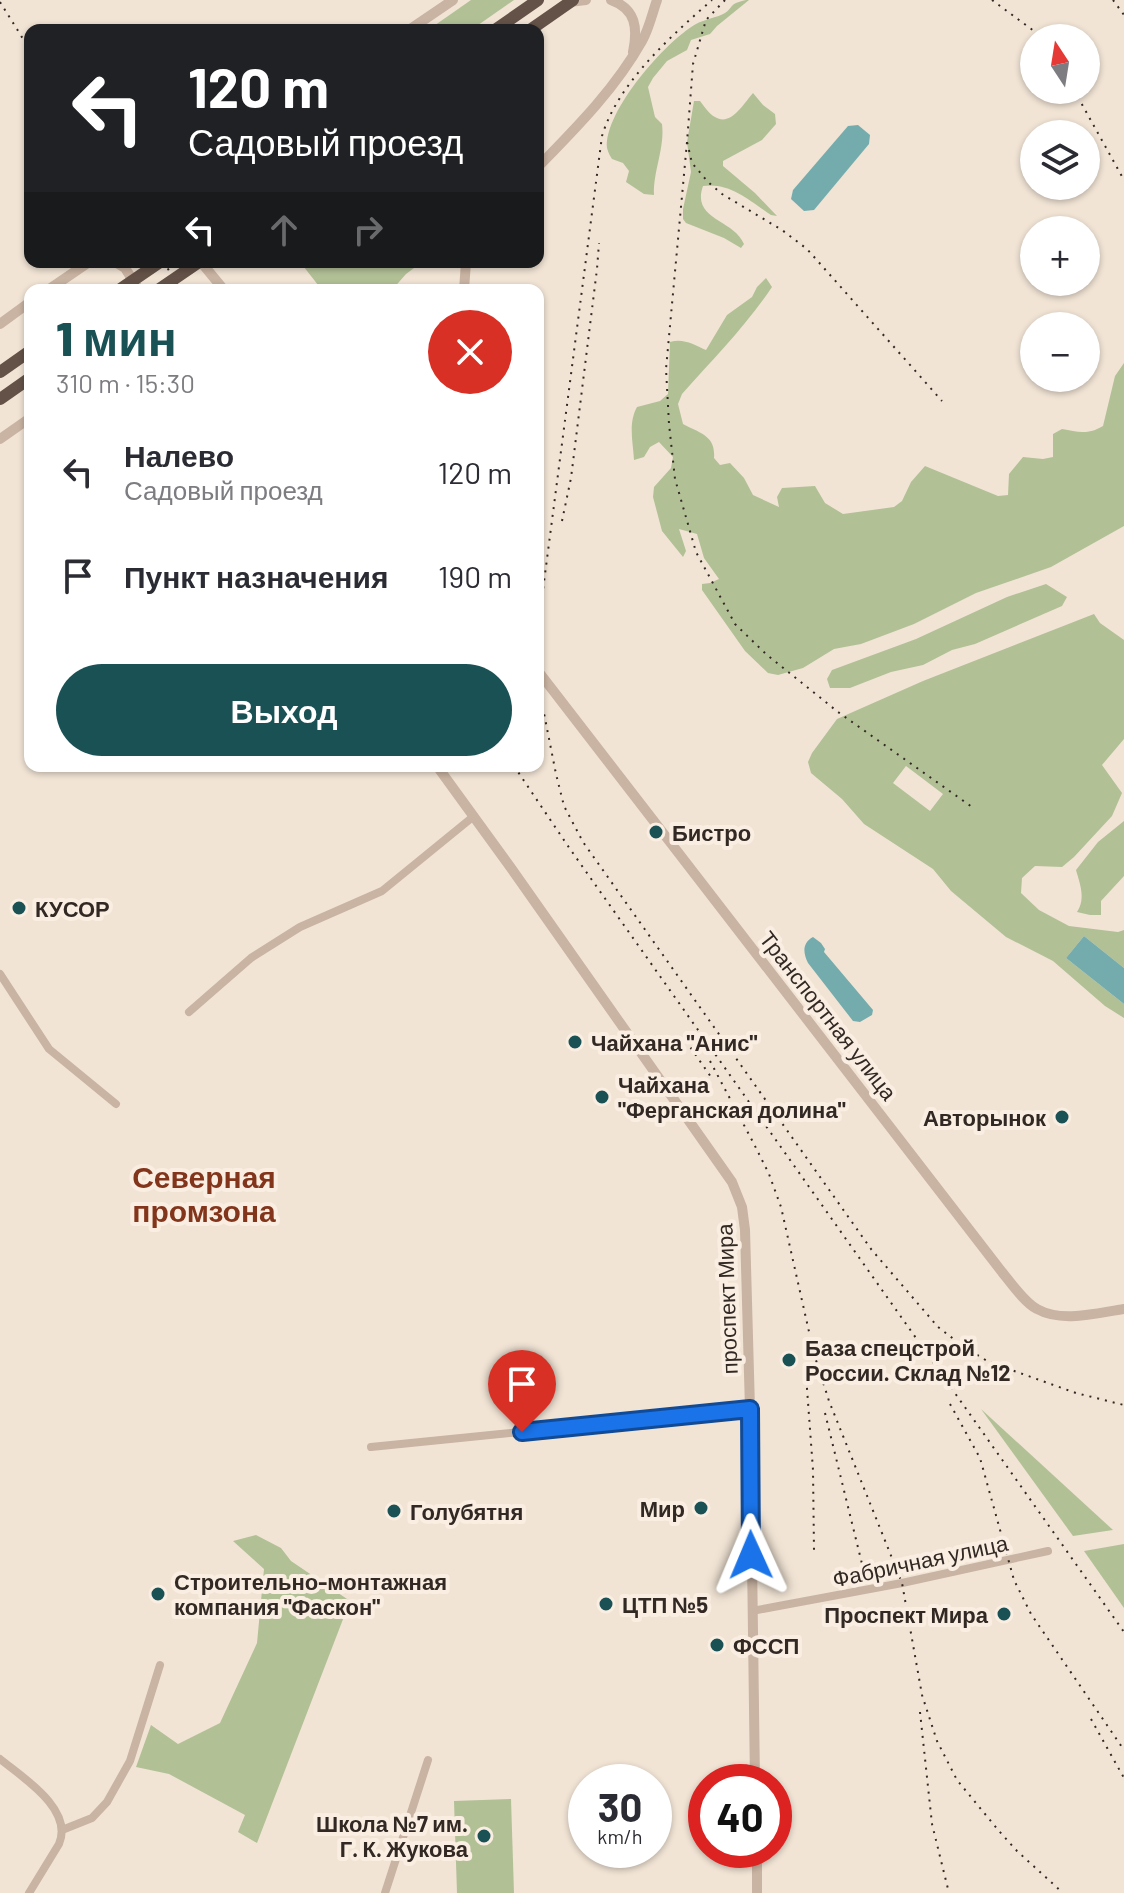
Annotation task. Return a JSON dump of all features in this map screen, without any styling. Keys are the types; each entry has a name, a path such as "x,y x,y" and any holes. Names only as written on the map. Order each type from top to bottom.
{"highway":[{"path":"504,24 538,0"},
{"path":"539,24 571,1"},
{"path":"128,284 151,268"},
{"path":"167,284 191,268"},
{"path":"0,372 24,355"},
{"path":"0,399 24,382"}],"street":[{"path":"418,24 453,0"},
{"path":"571,1 586,0"},
{"path":"611,0 623,4 632,18 636,37 632,57"},
{"path":"544,161 589,115 632,57 644,39 657,0"},
{"path":"57,284 80,268"},
{"path":"205,268 219,284"},
{"path":"0,324 24,306"},
{"path":"0,439 24,422"},
{"name":"Транспортная улица","path":"544,679 1002,1272 1034,1308 1052,1315 1068,1316 1124,1309"},
{"name":"проспект Мира","path":"441,772 732,1182 742,1207 750,1409 755,1764"},
{"path":"189,1012 251,958 300,927 382,891 474,816"},
{"path":"0,974 49,1049 116,1104"},
{"path":"371,1447 750,1409"},
{"name":"Фабричная улица","path":"752,1611 1048,1551"},
{"path":"62,1830 92,1818 107,1802 130,1761 160,1665"},
{"path":"0,1759 53,1806 62,1830 59,1844 29,1893"},
{"path":"385,1893 428,1760"},
{"path":"757,1868 757,1893"}],"green space":[{"path":"471,0 514,0 480,24 437,24"},
{"path":"749,0 710,34 691,40 687,50 667,61 648,87 655,117 662,124 662,133 654,195 644,194 626,182 629,171 623,163 612,159 608,151 609,133 615,115 639,78 669,45 696,24 722,15 734,4"},
{"path":"753,93 775,114 776,124 762,140 723,161 723,166 777,216 722,187 703,186 701,197 708,213 739,236 744,244 741,248 683,219 691,172 687,142 694,101 700,101 715,117 726,119 737,112"},
{"path":"305,268 414,268 397,284 317,284"},
{"path":"766,278 772,287 740,329 682,394 678,404 683,424 709,440 714,458 720,465 730,463 744,478 753,495 779,507 777,497 782,488 815,486 825,503 843,514 894,507 902,501 911,482 925,466 998,496 1008,495 1009,474 1023,457 1053,457 1053,434 1062,429 1088,432 1103,426 1115,376 1124,363 1124,526 1051,567 976,593 914,624 861,644 834,649 803,668 778,675 768,673 745,651 702,590 702,584 719,579 704,558 697,534 679,529 686,551 683,557 662,531 653,497 654,487 671,468 673,457 659,442 650,447 644,457 634,460 632,433 637,407 660,401 668,394 670,342 684,341 706,350 727,315 752,297"},
{"path":"1046,584 1067,597 1062,606 975,644 952,650 923,665 891,672 850,688 830,688 827,679 832,670 916,639 1007,597"},
{"path":"1094,614 1100,623 1124,640 1124,739 1102,765 1122,793 1112,816 1074,857 1062,867 1035,866 1022,878 1021,893 1039,910 1069,926 1118,932 1124,930 1124,968 1084,936 1066,958 1124,1004 1124,1018 1105,1006 1053,961 1006,937 951,891 933,869 864,824 842,799 811,773 808,762 812,753 837,719 923,681","holes":["906,766 943,794 930,811 893,783"]},
{"path":"1124,821 1124,876 1101,901 1101,915 1077,912 1082,897 1076,870 1098,842"},
{"path":"981,1409 1113,1530 1073,1536"},
{"path":"256,1535 281,1548 291,1561 350,1601 257,1843 238,1832 245,1815 169,1774 136,1767 151,1725 178,1744 220,1723 257,1643 264,1569 233,1541"},
{"path":"1124,1544 1124,1608 1084,1551"},
{"name":"Школа №7 им. Г. К. Жукова","path":"511,1799 514,1893 457,1893 454,1801"}],"water":[{"path":"858,125 870,135 869,144 814,210 804,211 791,199 793,190 848,126"},
{"path":"1084,936 1124,968 1124,1004 1066,958"},
{"path":"813,937 873,1010 872,1015 860,1022 853,1021 808,963 804,948"}],"railway":[{"path":"544,582 602,136 620,97 633,79 663,45 712,0"},
{"path":"725,0 706,20 693,64 687,142 692,163 722,194 807,249 942,401"},
{"path":"992,0 1025,24"},
{"path":"1113,0 1124,15"},
{"path":"0,2 24,40"},
{"path":"1082,104 1124,180"},
{"path":"687,142 666,369 675,479 696,552 735,624 766,654 838,712 972,807"},
{"path":"562,521 571,478 599,243"},
{"path":"167,268 179,284"},
{"path":"544,713 564,806 583,842 871,1249 938,1327 964,1347 989,1362 1076,1393 1124,1405"},
{"path":"518,772 1124,1632"},
{"path":"686,1041 711,1077"},
{"path":"710,1061 769,1174 781,1207 814,1354 829,1401 902,1583 922,1695 937,1741 957,1780 999,1831 1063,1893"},
{"path":"804,1348 813,1470 814,1550"},
{"path":"950,1404 980,1458 1014,1580 1031,1614 1124,1750"},
{"path":"825,1413 863,1568"},
{"path":"920,1712 932,1824 949,1893"},
{"path":"1091,1719 1124,1778"}],"place":[{"name":"Бистро","path":"656,832"},
{"name":"КУСОР","path":"19,908"},
{"name":"Чайхана \"Анис\"","path":"575,1042"},
{"name":"Чайхана \"Ферганская долина\"","path":"602,1097"},
{"name":"Авторынок","path":"1062,1117"},
{"name":"База спецстрой России. Склад №12","path":"789,1360"},
{"name":"Мир","path":"701,1508"},
{"name":"Голубятня","path":"394,1511"},
{"name":"Строительно-монтажная компания \"Фаскон\"","path":"158,1594"},
{"name":"ЦТП №5","path":"606,1604"},
{"name":"Проспект Мира","path":"1004,1614"},
{"name":"ФССП","path":"717,1645"},
{"name":"Школа №7 им. Г. К. Жукова","path":"484,1836"}],"district":[{"name":"Северная промзона","path":"204,1193"}],"route":[{"path":"522,1432 750,1409 751,1555"}]}
